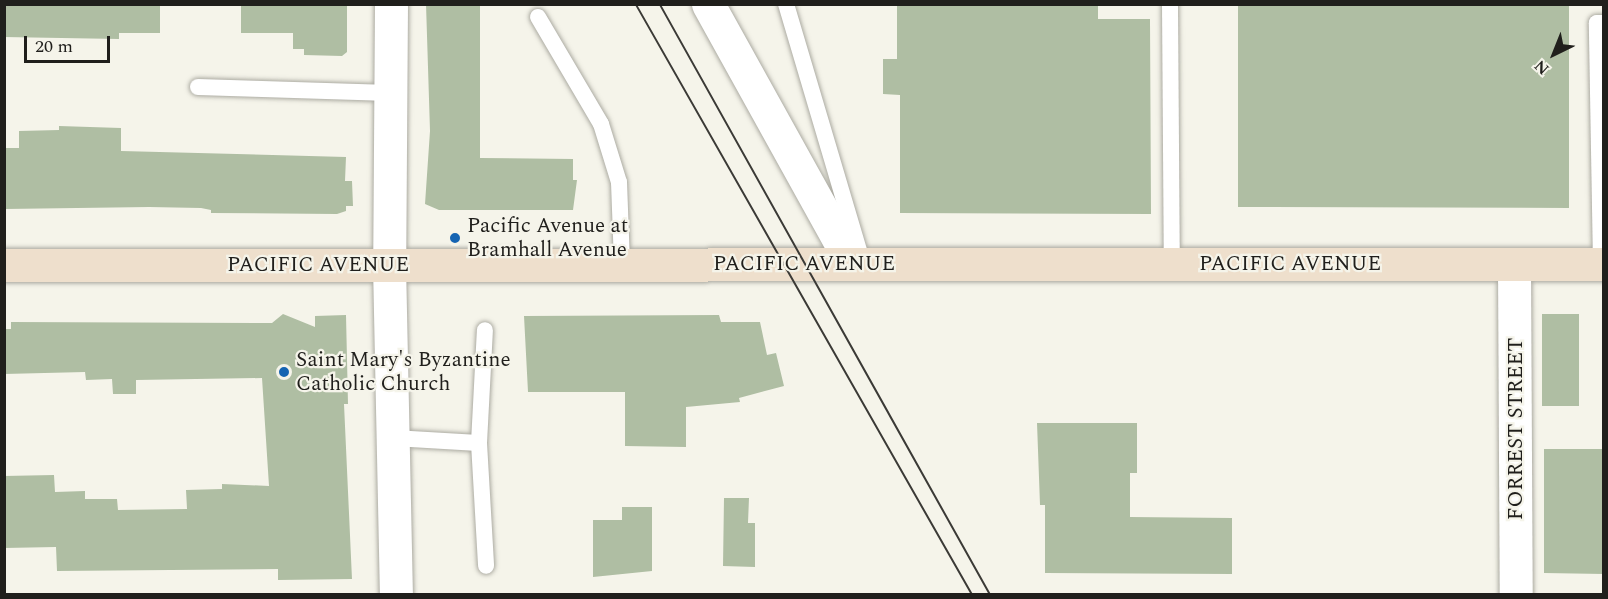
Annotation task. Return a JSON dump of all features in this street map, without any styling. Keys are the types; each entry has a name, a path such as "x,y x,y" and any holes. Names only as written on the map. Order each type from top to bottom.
{"street":[{"path":"391,4 389,264 396,594"},
{"path":"708,4 858,264"},
{"name":"FORREST STREET","path":"1514,264 1516,594"},
{"name":"PACIFIC AVENUE","path":"4,265 1602,264"}],"lane":[{"path":"786,4 858,264"},
{"path":"1170,4 1172,264"},
{"path":"538,17 601,124 619,182 621,264"},
{"path":"1602,264 1597,23 1604,23"},
{"path":"198,87 390,93"},
{"path":"485,330 479,442 486,566"},
{"path":"393,438 479,442"}],"building":[{"path":"4,4 160,4 160,33 119,33 119,39 4,37"},
{"path":"241,4 347,4 347,52 342,56 304,55 304,49 293,49 293,33 241,33"},
{"path":"426,4 480,4 480,158 573,159 573,180 577,180 573,210 439,210 425,204 430,131"},
{"path":"897,4 1098,4 1098,19 1150,19 1151,214 900,213 900,95 883,94 883,59 897,59"},
{"path":"1238,4 1569,4 1569,208 1238,207"},
{"path":"59,126 121,128 121,151 346,157 345,181 352,181 353,206 346,206 346,211 337,214 211,213 211,210 201,208 149,207 5,209 5,148 19,148 19,131 59,130"},
{"path":"283,314 315,327 315,316 346,315 348,404 344,404 352,579 278,580 278,569 57,571 56,547 4,548 4,476 54,475 55,492 85,491 85,499 117,499 118,510 187,509 186,490 222,489 222,484 269,486 262,378 136,380 136,394 113,394 112,379 86,380 85,372 4,374 4,329 11,329 11,322 272,323"},
{"path":"1542,314 1579,314 1579,406 1542,406"},
{"path":"719,315 721,322 760,322 767,355 776,353 784,386 739,398 740,402 686,407 686,447 625,446 625,392 528,392 524,316"},
{"path":"1037,423 1137,423 1137,473 1130,473 1130,517 1232,518 1232,574 1045,573 1045,505 1040,505"},
{"path":"1544,449 1604,449 1604,574 1544,573"},
{"path":"724,498 749,498 748,523 755,523 755,567 723,566"},
{"path":"622,507 652,507 652,571 593,577 593,520 622,520"}],"tram line":[{"path":"636,4 972,594"},
{"path":"660,4 990,594"}],"place":[{"name":"Pacific Avenue at Bramhall Avenue","path":"455,238"},
{"name":"Saint Mary's Byzantine Catholic Church","path":"284,372"}]}
